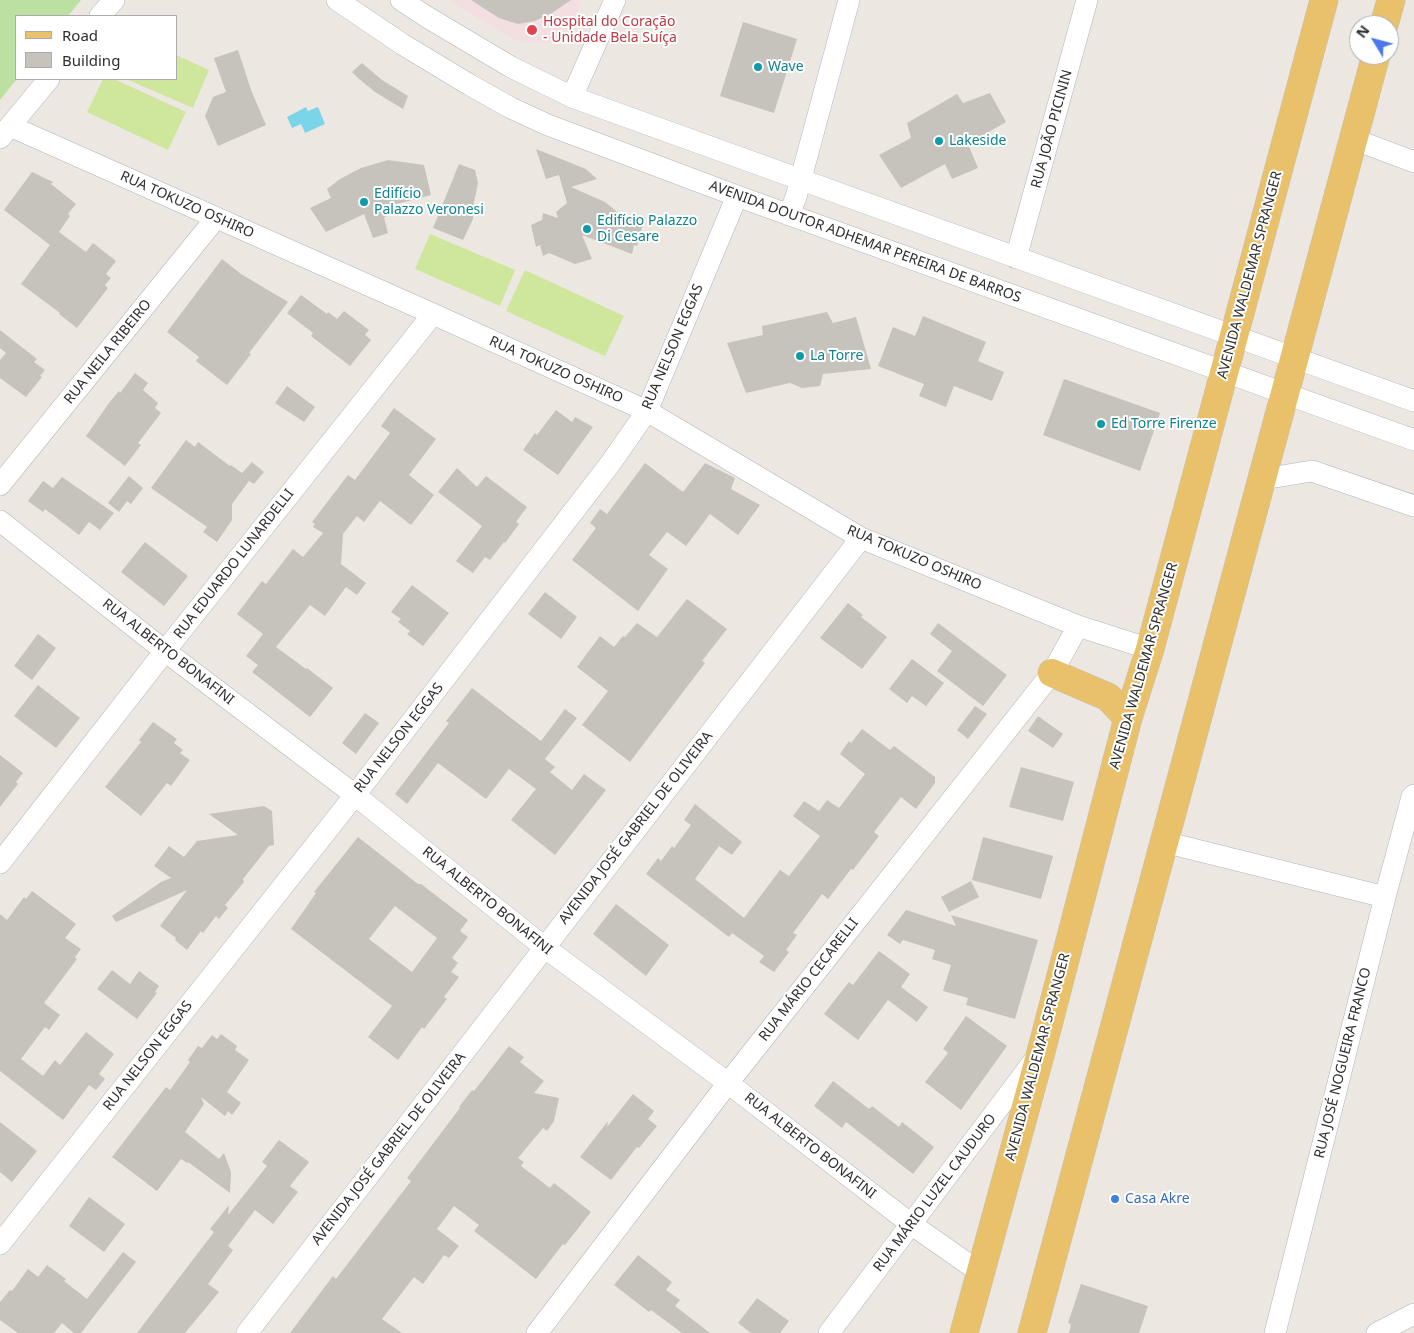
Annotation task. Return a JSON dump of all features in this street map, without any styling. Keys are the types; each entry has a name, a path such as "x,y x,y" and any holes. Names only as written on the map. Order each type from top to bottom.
{"main road":[{"name":"AVENIDA WALDEMAR SPRANGER","path":"964,1333 1041,1052 1128,718 1150,649 1324,0"},
{"path":"1386,15 1390,0"},
{"path":"1032,1333 1373,65"},
{"path":"1052,672 1108,697 1128,718"}],"street":[{"path":"101,15 114,0"},
{"name":"AVENIDA DOUTOR ADHEMAR PEREIRA DE BARROS","path":"337,0 411,49 511,108 548,125 789,215 1414,440"},
{"path":"402,0 511,67 572,97 1414,402"},
{"path":"572,97 615,0"},
{"path":"789,215 849,0"},
{"name":"RUA JOÃO PICININ","path":"1016,258 1087,0"},
{"path":"5,132 48,80"},
{"name":"RUA TOKUZO OSHIRO","path":"5,132 216,218 647,411 861,538 1078,626 1150,649"},
{"path":"1353,139 1414,162"},
{"name":"RUA NELSON EGGAS","path":"0,1244 355,795 610,464 647,411 737,196"},
{"name":"RUA NEILA RIBEIRO","path":"0,485 216,218"},
{"name":"RUA EDUARDO LUNARDELLI","path":"0,863 164,652 433,314"},
{"path":"1262,479 1312,471 1414,506"},
{"name":"RUA ALBERTO BONAFINI","path":"0,520 164,652 355,795 544,948 728,1083 911,1224 981,1274"},
{"name":"AVENIDA JOSÉ GABRIEL DE OLIVEIRA","path":"247,1333 861,538"},
{"name":"RUA MÁRIO CECARELLI","path":"537,1333 728,1083 1052,672 1078,626"},
{"name":"RUA JOSÉ NOGUEIRA FRANCO","path":"1275,1333 1385,897 1414,795"},
{"path":"1164,842 1385,897"},
{"name":"RUA MÁRIO LUZEL CAUDURO","path":"829,1333 1041,1052"},
{"path":"1377,1333 1414,1314"}],"shaded area":[{"name":"Hospital do Coração - Unidade Bela Suíça","path":"448,0 581,0 575,19 557,43 516,41"}],"green space":[{"path":"0,0 81,0 69,15 15,15 16,80 0,100"},
{"path":"178,56 209,70 193,108 128,80 178,80"},
{"path":"103,80 116,80 186,112 168,150 87,112"},
{"path":"430,234 515,270 500,306 415,269"},
{"path":"525,270 624,316 605,356 506,311"}],"water":[{"path":"306,107 308,111 318,107 325,124 305,133 301,124 292,128 287,117"}],"building":[{"path":"471,0 571,0 552,13 535,21 518,24 499,18"},
{"name":"Wave","path":"743,22 797,39 774,113 720,96"},
{"path":"238,50 251,90 266,125 218,146 205,116 213,97 226,92 214,58"},
{"path":"362,63 382,80 408,96 403,109 375,92 352,72"},
{"name":"Lakeside","path":"990,93 1006,122 968,144 978,168 952,179 945,164 901,188 879,155 911,138 907,123 957,94 963,103"},
{"name":"Edifício Palazzo Di Cesare","path":"536,149 586,169 597,179 571,187 605,202 621,216 630,217 643,224 637,246 634,245 632,254 582,235 592,259 575,264 549,253 543,256 540,245 536,247 531,225 542,220 543,213 558,218 556,212 567,203 559,175 546,179"},
{"name":"Edifício Palazzo Veronesi","path":"388,160 424,165 431,195 393,205 396,214 384,217 388,233 373,238 364,214 326,232 310,208 331,198 327,189 340,179 361,168"},
{"path":"459,164 475,170 478,183 473,207 473,219 463,240 433,228"},
{"path":"32,172 53,182 51,184 76,204 68,214 70,216 59,232 86,252 93,243 116,261 106,274 111,278 105,285 108,288 77,328 21,284 50,245 4,210"},
{"path":"222,259 241,274 288,302 227,385 196,361 199,357 167,332"},
{"path":"301,295 337,319 344,311 369,330 365,335 371,340 350,366 311,336 313,333 287,313"},
{"name":"La Torre","path":"827,312 833,323 856,317 871,369 823,374 820,386 802,388 790,383 746,393 727,343 763,335 762,326"},
{"path":"923,316 986,342 978,361 1004,372 992,401 954,386 946,407 919,396 924,384 878,366 893,327 915,336"},
{"path":"0,330 37,359 34,362 45,370 40,376 42,377 26,397 0,378 0,360 6,353 0,348"},
{"path":"135,373 148,383 143,390 158,403 155,408 161,413 138,443 141,445 125,466 86,436 109,403 119,391 120,393"},
{"name":"Ed Torre Firenze","path":"1064,379 1160,413 1140,471 1043,435"},
{"path":"287,386 315,407 304,422 275,403"},
{"path":"394,408 436,439 409,475 434,495 411,525 380,501 364,522 357,516 343,534 341,564 366,583 357,595 346,587 325,616 310,605 276,647 333,688 310,717 252,672 258,665 246,656 263,634 237,614 262,581 266,584 293,549 303,557 323,533 313,527 315,524 312,522 348,475 355,480 390,433 381,426"},
{"path":"556,410 572,422 575,417 593,427 558,475 523,450 535,433 537,435"},
{"path":"186,440 195,447 198,442 242,473 252,462 264,472 254,484 249,481 232,504 232,520 217,542 203,532 207,527 151,488"},
{"path":"645,463 683,492 705,463 735,478 731,489 760,505 738,535 710,514 686,546 667,532 649,555 668,569 638,611 572,560 596,528 590,523 600,509 607,514"},
{"path":"457,468 477,487 486,476 527,507 516,522 519,524 505,543 490,560 485,557 473,573 456,561 482,526 438,492"},
{"path":"129,476 143,488 131,504 127,501 119,512 108,503"},
{"path":"62,477 114,513 100,530 89,522 79,535 45,509 43,512 28,501 43,481 53,488"},
{"path":"145,542 188,576 164,606 121,572"},
{"path":"412,585 449,613 423,646 407,634 410,631 398,622 401,619 391,612"},
{"path":"545,592 577,617 561,639 528,614"},
{"path":"687,599 727,629 702,661 705,663 630,762 582,725 608,691 577,667 600,636 614,647 637,623 657,637"},
{"path":"848,603 863,615 861,617 887,637 862,669 820,638"},
{"path":"938,623 1007,675 983,706 937,671 952,651 930,634"},
{"path":"38,634 56,648 32,680 14,666"},
{"path":"912,659 944,683 926,706 912,696 907,703 889,689"},
{"path":"38,685 80,718 56,748 14,716"},
{"path":"472,688 541,741 565,709 577,718 545,759 555,767 550,772 572,790 584,774 606,790 555,855 511,820 536,789 509,769 486,799 438,763 407,804 395,794 449,723 446,721"},
{"path":"975,706 987,714 968,739 957,730"},
{"path":"365,713 379,723 356,754 342,743"},
{"path":"1038,716 1063,734 1053,748 1028,731"},
{"path":"153,722 177,739 174,743 183,750 180,753 190,760 171,786 167,783 141,816 105,787 141,742 139,740"},
{"path":"862,729 890,750 894,746 935,777 935,783 916,809 901,797 874,832 879,836 853,870 851,869 828,899 822,894 793,933 797,935 786,950 789,952 774,972 759,962 764,956 732,933 729,937 646,874 658,858 661,861 672,846 674,848 691,825 684,820 695,804 742,842 732,855 719,846 695,879 744,918 780,870 789,876 820,836 793,816 804,801 819,811 827,800 839,808 865,774 840,754 849,741 851,743"},
{"path":"0,755 23,773 16,782 18,784 0,807"},
{"path":"1021,767 1074,782 1063,821 1009,807"},
{"path":"264,806 272,811 274,845 269,846 243,879 244,882 225,905 228,908 219,919 216,916 203,933 201,931 187,950 175,940 176,938 160,926 187,890 116,922 112,916 161,882 171,878 154,866 169,846 184,857 197,841 238,835 209,814"},
{"path":"358,837 468,920 460,931 468,937 452,958 458,963 451,972 459,977 444,997 447,999 424,1029 422,1027 398,1060 368,1037 392,1006 291,929 316,893 314,892","holes":["395,906 437,938 412,972 369,939"]},
{"path":"983,837 1053,856 1041,899 972,880"},
{"path":"971,881 979,897 949,912 941,897"},
{"path":"32,891 76,924 65,938 81,949 75,957 77,959 44,1003 60,1015 49,1030 45,1027 21,1059 43,1076 55,1060 60,1065 86,1032 114,1054 99,1074 105,1079 96,1090 89,1085 63,1120 0,1071 0,914 7,920 24,897 26,899"},
{"path":"616,904 669,945 646,976 593,934"},
{"path":"906,910 956,926 951,915 1038,940 1015,1019 966,1005 968,998 943,991 951,965 932,959 935,950 903,940 900,944 887,935"},
{"path":"879,951 910,974 901,987 928,1007 917,1022 888,1000 858,1040 824,1014 849,982 853,985"},
{"path":"112,970 130,984 139,971 159,986 155,992 157,993 137,1019 97,989"},
{"path":"966,1016 1007,1046 961,1110 925,1082 948,1053 943,1049"},
{"path":"221,1034 237,1046 235,1050 249,1060 227,1092 241,1103 232,1115 228,1111 225,1116 201,1097 204,1104 185,1132 219,1159 224,1153 231,1172 230,1193 188,1162 181,1159 157,1191 112,1157 166,1087 170,1090 190,1062 188,1060 198,1046 202,1048 212,1035 217,1039"},
{"path":"509,1046 524,1057 520,1062 544,1081 534,1093 559,1098 554,1121 547,1131 543,1128 518,1158 524,1162 521,1166 550,1188 554,1183 591,1212 536,1279 474,1231 479,1225 454,1206 437,1229 459,1246 449,1258 444,1255 423,1284 414,1277 382,1319 402,1333 290,1333 333,1276 336,1279 411,1181 407,1178 472,1090 474,1091"},
{"path":"833,1081 869,1109 872,1106 899,1127 902,1122 934,1147 913,1174 846,1122 842,1128 814,1106"},
{"path":"633,1094 654,1111 648,1119 657,1126 639,1148 637,1147 611,1180 580,1157 608,1121 607,1127"},
{"path":"0,1122 37,1151 12,1182 0,1172"},
{"path":"279,1140 309,1162 290,1186 298,1192 273,1224 255,1210 228,1246 233,1250 208,1284 219,1292 185,1333 137,1333 214,1232 210,1229 229,1205 228,1215 267,1166 262,1162"},
{"path":"89,1197 125,1224 104,1252 69,1226"},
{"path":"123,1252 136,1262 81,1333 74,1333 62,1323 54,1333 18,1333 0,1320 0,1302 10,1290 12,1291 28,1269 38,1277 47,1265 66,1279 64,1281 87,1299"},
{"path":"638,1255 672,1282 666,1290 680,1300 675,1306 710,1333 682,1333 651,1310 649,1312 614,1285"},
{"path":"1081,1284 1148,1306 1139,1333 1069,1333 1071,1324 1068,1323"},
{"path":"757,1298 789,1321 780,1333 751,1333 738,1323"}],"place":[{"name":"Hospital do Coração - Unidade Bela Suíça","path":"532,30"},
{"name":"Wave","path":"758,67"},
{"name":"Lakeside","path":"939,141"},
{"name":"Edifício Palazzo Veronesi","path":"364,202"},
{"name":"Edifício Palazzo Di Cesare","path":"587,229"},
{"name":"La Torre","path":"800,356"},
{"name":"Ed Torre Firenze","path":"1101,424"},
{"name":"Casa Akre","path":"1115,1199"}]}
